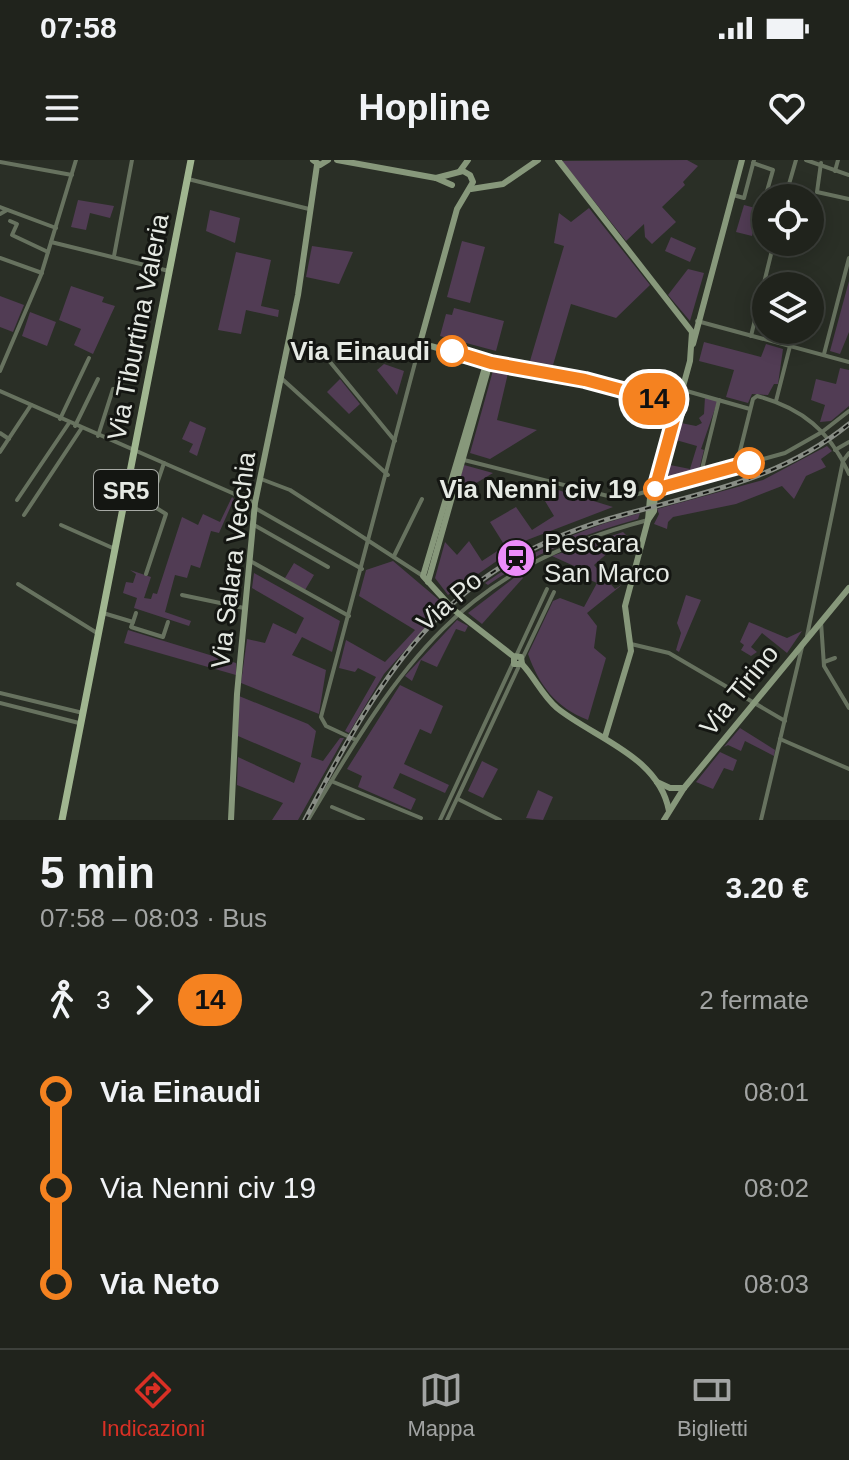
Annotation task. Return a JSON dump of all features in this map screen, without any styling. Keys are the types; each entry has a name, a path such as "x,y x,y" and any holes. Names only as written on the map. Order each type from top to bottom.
{"main road":[{"name":"Via Tiburtina Valeria","path":"62,820 191,160"}],"street":[{"path":"0,371 42,273 76,160"},
{"path":"114,256 132,160"},
{"path":"315,162 328,160"},
{"path":"337,160 436,178 454,188 468,190 508,182 538,160"},
{"path":"457,209 454,188 457,174 468,160"},
{"path":"356,740 326,726 321,717 457,209 472,177 468,160"},
{"path":"558,160 695,326"},
{"path":"605,737 631,644 625,606 648,520 654,511 655,489 695,326 742,160"},
{"path":"789,184 796,160"},
{"path":"806,160 849,175"},
{"path":"835,171 838,160"},
{"path":"0,162 73,175"},
{"name":"Via Salara Vecchia","path":"231,820 237,694 252,562 255,505 312,210 315,162"},
{"path":"733,195 744,198 754,162 773,170 769,184"},
{"path":"821,163 817,192 849,199"},
{"path":"436,178 457,174 490,186"},
{"path":"188,179 312,210"},
{"path":"0,207 56,228"},
{"path":"0,214 7,210"},
{"path":"10,221 17,224 12,235 48,252"},
{"path":"51,242 170,271"},
{"path":"751,336 771,256"},
{"path":"0,258 42,273"},
{"path":"824,354 849,258"},
{"path":"695,326 709,324 849,362"},
{"path":"420,343 488,363 585,380 678,405"},
{"path":"776,401 790,346"},
{"path":"326,357 395,441"},
{"path":"60,419 89,358"},
{"path":"425,579 488,363"},
{"path":"280,376 388,475"},
{"path":"75,426 98,379"},
{"path":"98,436 113,389 125,389"},
{"path":"682,389 750,409"},
{"path":"0,391 255,505 362,569"},
{"path":"736,467 750,409 757,396 791,406 822,432 849,474"},
{"path":"700,477 719,400"},
{"path":"0,452 31,405"},
{"path":"459,458 612,499 785,453 822,432 849,411"},
{"path":"17,500 69,423"},
{"path":"24,515 81,429"},
{"path":"0,433 9,439"},
{"path":"835,450 849,442"},
{"path":"761,820 843,461 849,453"},
{"path":"146,574 166,514 150,504 164,463"},
{"path":"259,478 290,490 425,579 459,613 518,661 552,704 628,753 676,799"},
{"path":"394,556 422,499"},
{"name":"Via Po","path":"308,820 356,740 404,669 459,613 503,579 539,558 591,536 648,520"},
{"path":"61,525 115,549"},
{"path":"254,525 328,567"},
{"path":"252,562 349,616"},
{"path":"18,584 99,634"},
{"name":"Via Tirino","path":"664,820 684,788 849,588"},
{"path":"447,820 547,589"},
{"path":"440,820 554,592"},
{"path":"182,595 246,608"},
{"path":"103,613 133,622"},
{"path":"136,613 131,627 163,637 168,622"},
{"path":"821,622 824,662 849,708"},
{"path":"631,644 669,653 785,721"},
{"path":"824,662 835,658"},
{"path":"0,693 83,713"},
{"path":"8,705 10,695"},
{"path":"22,709 24,699"},
{"path":"0,703 81,724"},
{"path":"48,715 51,705"},
{"path":"780,739 849,769"},
{"path":"331,781 421,818"},
{"path":"664,790 684,788"},
{"path":"664,790 669,812"},
{"path":"458,799 500,820"},
{"path":"332,807 363,820"}],"shaded area":[{"path":"687,160 698,166 683,182 685,185 662,207 676,222 652,244 645,237 644,224 626,241 562,161"},
{"path":"78,200 114,206 110,218 90,213 86,230 71,227"},
{"path":"744,205 752,207 752,236 736,232"},
{"path":"589,208 650,285 616,318 571,304 553,365 530,361 564,246 554,243 559,213 571,222"},
{"path":"210,210 240,218 235,243 206,231"},
{"path":"671,237 696,248 690,262 665,251"},
{"path":"462,241 485,247 470,303 447,297"},
{"path":"312,246 353,252 339,284 306,277"},
{"path":"236,252 271,260 261,306 279,310 278,317 246,310 241,334 218,330"},
{"path":"688,269 704,273 690,321 668,295"},
{"path":"849,281 849,332 840,354 830,351"},
{"path":"71,286 104,297 102,302 115,306 93,354 74,345 81,329 59,320"},
{"path":"0,296 24,305 13,332 0,327"},
{"path":"454,308 504,321 496,351 440,336 446,314 452,315"},
{"path":"30,312 56,322 47,346 22,336"},
{"path":"704,342 761,357 766,344 783,349 778,384 774,384 768,395 752,394 748,403 726,397 734,370 699,361"},
{"path":"384,364 404,371 397,395 377,370"},
{"path":"494,367 509,369 497,420 537,430 490,459 470,453"},
{"path":"840,368 849,370 849,406 831,421 820,422 825,405 811,400 816,379 836,384"},
{"path":"340,379 360,404 349,414 327,392"},
{"path":"705,397 718,400 701,449 704,450 698,474 668,482 670,465 690,469 697,446 676,440 681,423 696,426 702,423 699,418 704,414"},
{"path":"190,421 206,428 197,456 189,452 193,444 182,439"},
{"path":"827,446 832,451 821,459 826,467 806,476 794,499 782,486 736,504 673,517 667,529 654,524 659,514 657,509 763,480"},
{"path":"464,465 493,473 455,495"},
{"path":"558,490 613,507 527,540 448,595 435,578 445,542 457,555 469,541 482,561 505,546 490,522 516,507 532,530 554,516 542,496 555,499"},
{"path":"232,497 234,499 219,533 211,531 200,568 191,565 187,578 175,575 165,612 191,621 189,626 134,608 137,598 123,593 126,582 133,583 136,574 130,570 151,577 144,598 151,599 153,593 157,594 182,517 198,525 203,514 220,522"},
{"path":"640,513 638,519 560,546 523,563 488,585 485,583 560,541"},
{"path":"623,532 627,536 594,565 615,589 623,584 587,613 597,626 594,648 606,658 588,720 567,709 550,694 528,654 553,601 560,598 584,607 597,583 583,577 585,571 552,556"},
{"path":"393,561 445,605 384,674 349,733 345,731 376,677 358,668 355,672 339,668 346,640 385,662 415,630 359,596 366,570"},
{"path":"294,563 314,575 305,590 285,578"},
{"path":"254,573 340,621 332,652 302,637 292,655 326,670 319,714 241,683 247,639 265,643 273,623 296,634 304,618 252,588"},
{"path":"519,574 523,578 482,624 468,613"},
{"path":"686,595 701,600 679,652 676,650 681,633 677,623"},
{"path":"457,620 468,626 465,632 456,629 437,667 421,660 412,681 405,676"},
{"path":"749,622 787,638 802,631 787,653 762,633 751,647 757,652 751,656 741,650 744,645 740,642"},
{"path":"128,630 236,663 236,675 124,643"},
{"path":"400,685 443,706 431,734 420,729 404,764 449,785 445,793 400,773 393,788 416,799 411,810 358,787 362,776 347,769"},
{"path":"239,696 308,724 316,731 311,757 323,761 340,738 344,738 298,820 272,820 283,803 237,785 238,757 294,783 301,763 238,736"},
{"path":"740,728 775,750 774,756 745,741 741,751 728,745 724,747"},
{"path":"720,752 737,760 733,771 724,768 713,789 696,782"},
{"path":"482,761 498,769 483,798 468,791"},
{"path":"538,790 553,797 543,820 526,818"}],"railway":[{"path":"305,820 364,714 395,668 429,627 467,591 512,560 564,535 743,481 798,458 849,424"}],"bus line":[{"name":"14","path":"452,351 489,359 491,363 585,380 605,388 678,405 655,489 749,463"}],"place":[{"name":"Via Einaudi","path":"452,351"},
{"name":"Via Nenni civ 19","path":"655,489"},
{"name":"Pescara San Marco","path":"516,558"}]}
